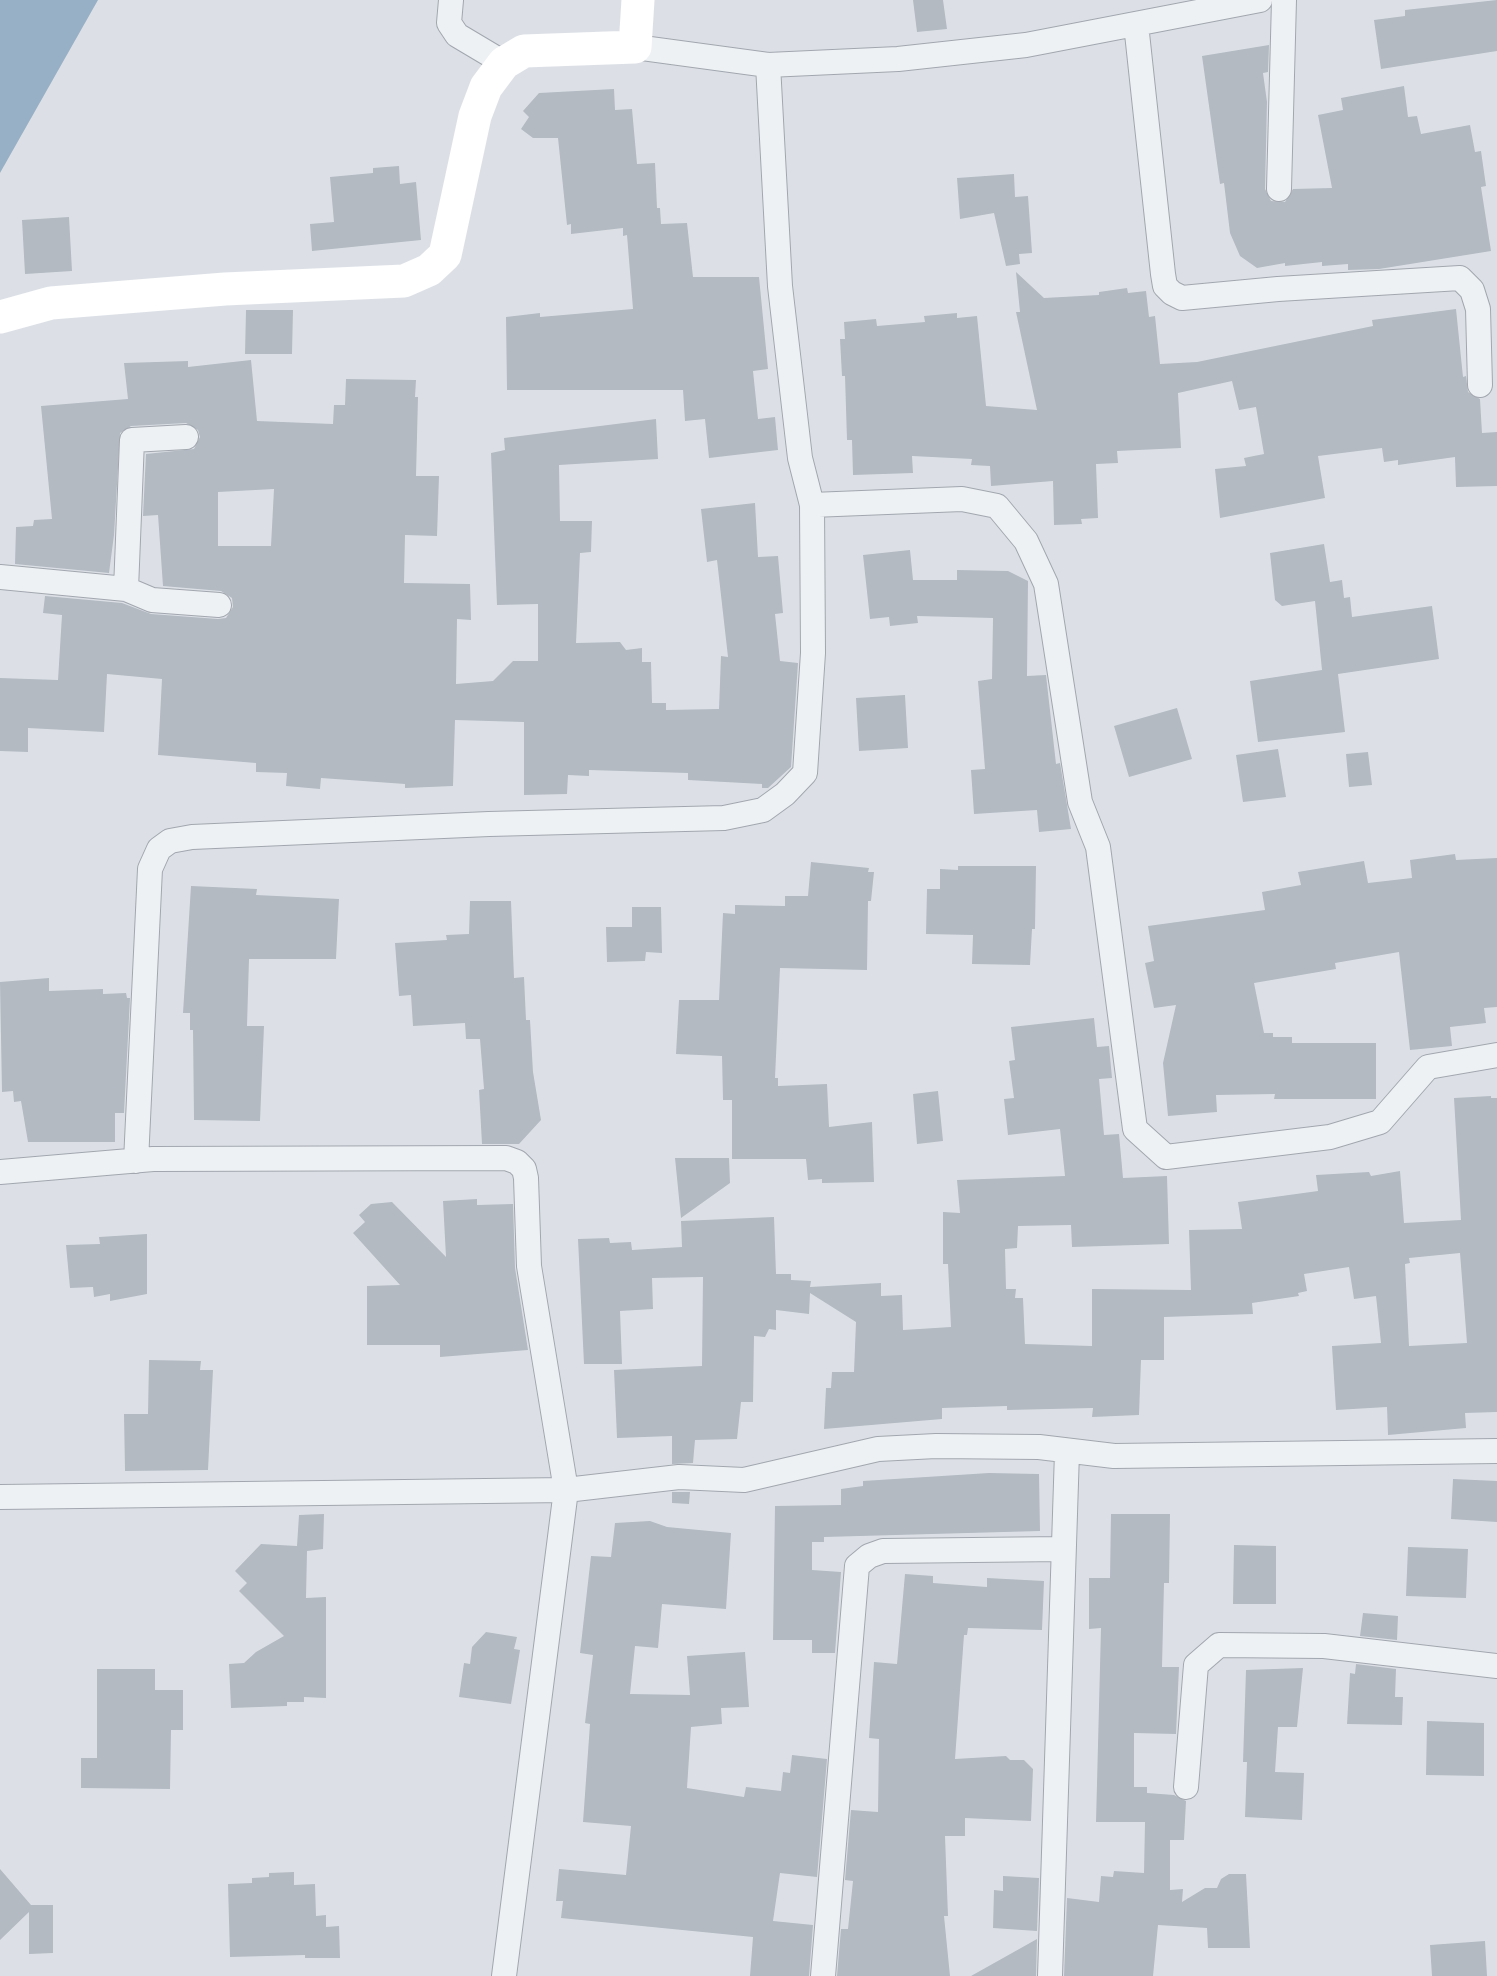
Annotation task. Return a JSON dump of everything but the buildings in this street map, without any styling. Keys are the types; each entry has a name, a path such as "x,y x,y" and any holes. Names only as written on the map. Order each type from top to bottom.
{"main road":[{"path":"0,317 51,303 225,289 404,281 429,270 445,255 475,116 486,87 504,63 524,51 635,47 638,0"}],"street":[{"path":"451,0 449,23 457,35 504,63"},
{"path":"635,47 768,65 909,58 1026,45 1260,0"},
{"path":"1279,189 1284,0"},
{"path":"1136,24 1163,274 1166,286 1172,293 1182,298 1289,288 1460,278 1472,290 1478,309 1480,385"},
{"path":"136,1161 150,868 159,849 170,841 192,837 489,824 724,818 763,810 785,794 805,773 813,652 812,506 800,458 780,286 768,65"},
{"path":"126,589 132,440 186,437"},
{"path":"812,506 962,499 997,506 1026,541 1046,584 1080,802 1098,847 1135,1129 1166,1157 1330,1137 1380,1122 1428,1067 1497,1055"},
{"path":"0,577 126,589 152,600 219,605"},
{"path":"0,1172 136,1161 506,1158 517,1162 524,1169 529,1266 566,1490 504,1976"},
{"path":"0,1497 566,1490 679,1477 744,1480 878,1449 1039,1447 1114,1456 1497,1451"},
{"path":"1050,1976 1062,1549 1067,1452"},
{"path":"823,1976 857,1566 869,1556 883,1551 1062,1549"},
{"path":"1186,1787 1196,1665 1219,1645 1324,1646 1497,1666"}],"water":[{"path":"0,0 98,0 0,173"}]}
